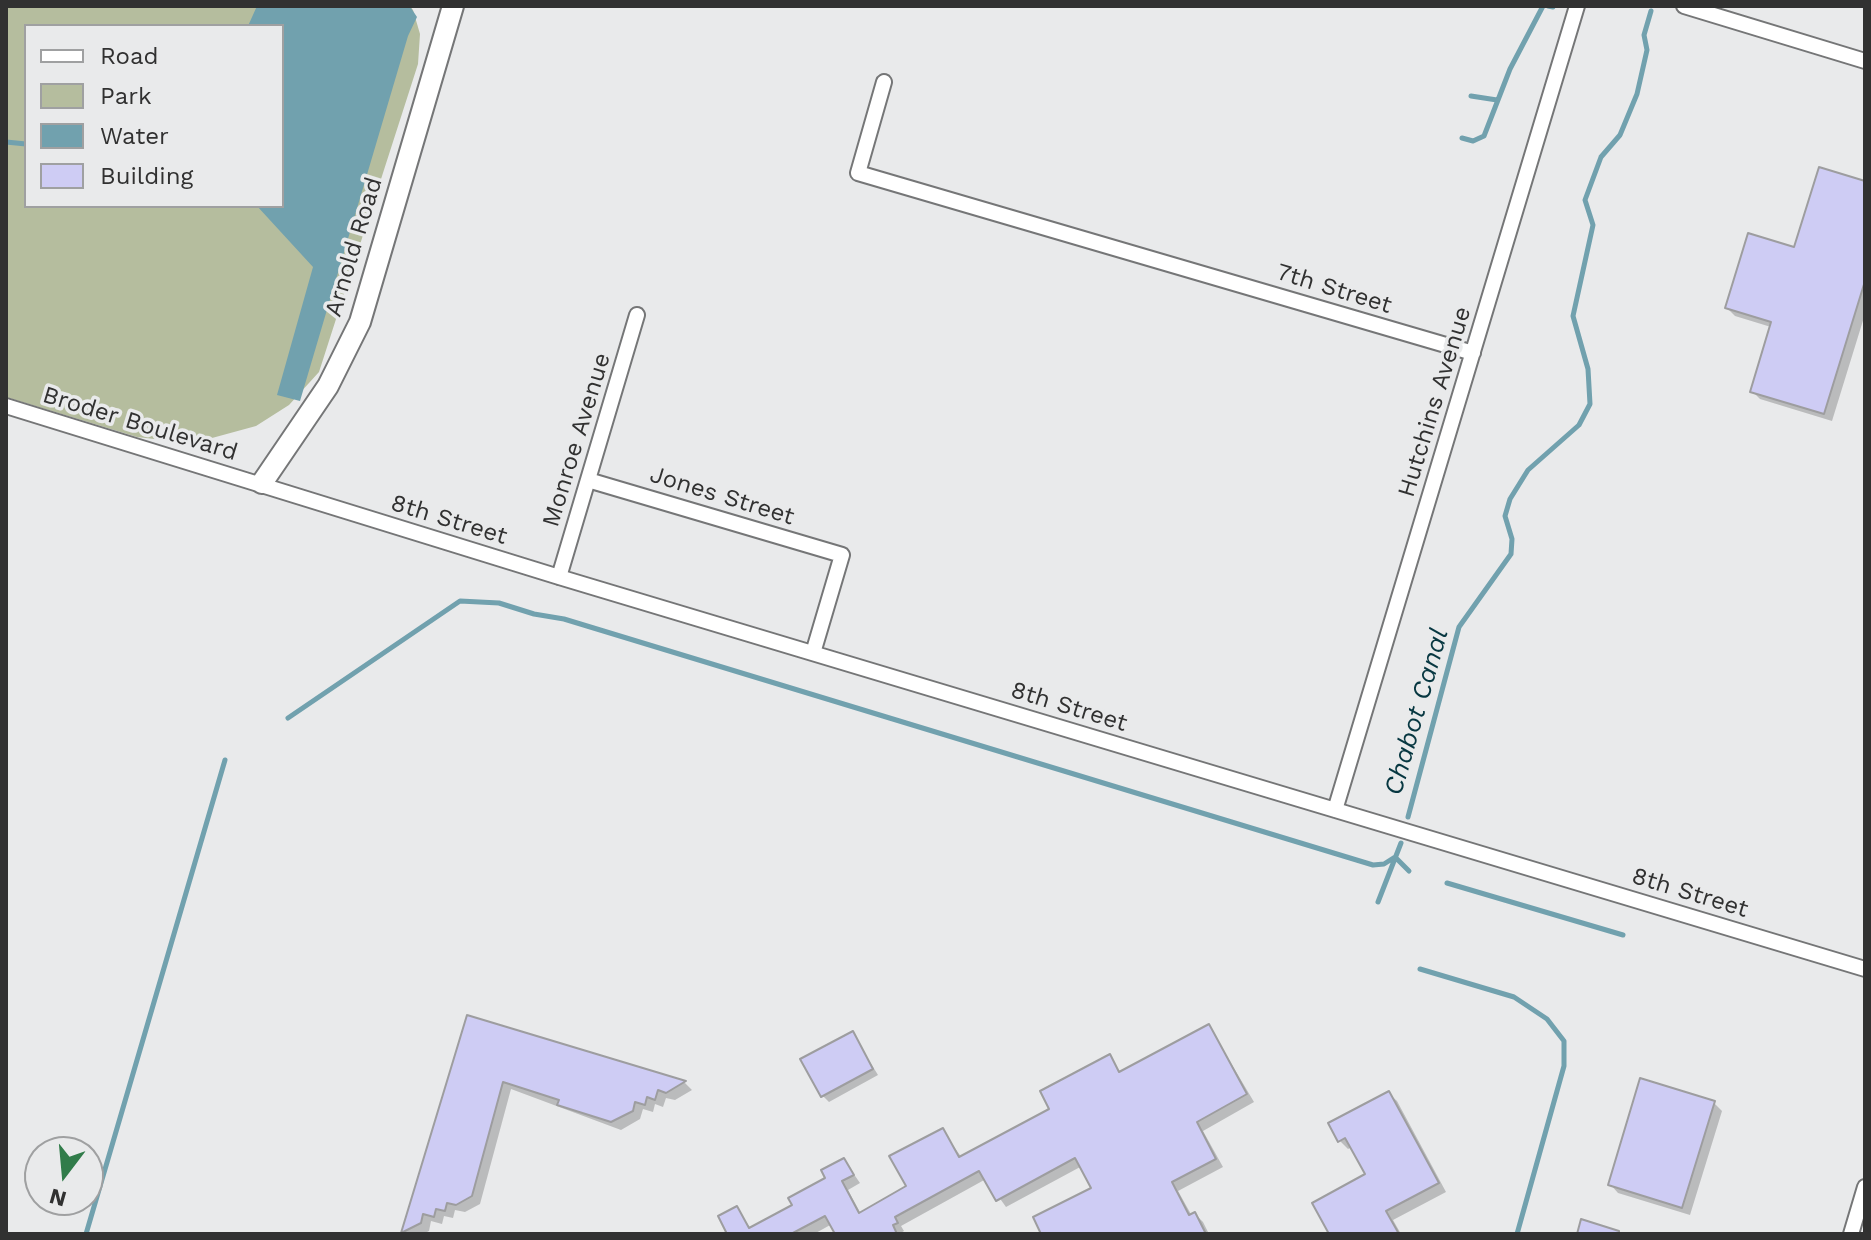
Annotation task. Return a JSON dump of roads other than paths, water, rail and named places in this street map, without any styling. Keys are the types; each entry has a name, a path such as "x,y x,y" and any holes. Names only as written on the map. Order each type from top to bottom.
{"street":[{"name":"Arnold Road","path":"262,483 328,386 360,322 453,6"},
{"name":"Hutchins Avenue","path":"1335,810 1577,6"},
{"path":"1684,6 1865,61"},
{"name":"7th Street","path":"884,82 858,173 1473,353"},
{"name":"Monroe Avenue","path":"559,577 637,315"},
{"name":"Broder Boulevard","path":"6,406 262,483"},
{"name":"Jones Street","path":"588,480 842,555 813,653"},
{"name":"8th Street","path":"262,483 559,577 1865,969"},
{"path":"1851,1234 1865,1187"}],"water":[{"path":"257,6 403,6 411,8 417,17 408,36 300,401 277,395 313,267 259,208 284,208 284,24 249,24"}],"waterway":[{"path":"1462,138 1473,141 1484,136 1510,69 1543,6"},
{"path":"1548,6 1553,7"},
{"name":"Chabot Canal","path":"1408,817 1459,627 1511,554 1512,539 1505,516 1510,499 1528,470 1579,425 1590,404 1588,369 1573,316 1593,225 1585,200 1601,157 1620,135 1637,94 1647,50 1644,35 1651,11"},
{"path":"1471,96 1497,100"},
{"path":"6,142 24,144"},
{"path":"288,718 460,601 499,603 564,619 1373,865 1384,864 1395,857"},
{"path":"86,1234 225,760"},
{"path":"1378,902 1401,843"},
{"path":"1396,858 1409,871"},
{"path":"1447,883 1623,935"},
{"path":"1420,969 1514,997 1547,1019 1564,1041 1564,1066 1517,1234"}]}
